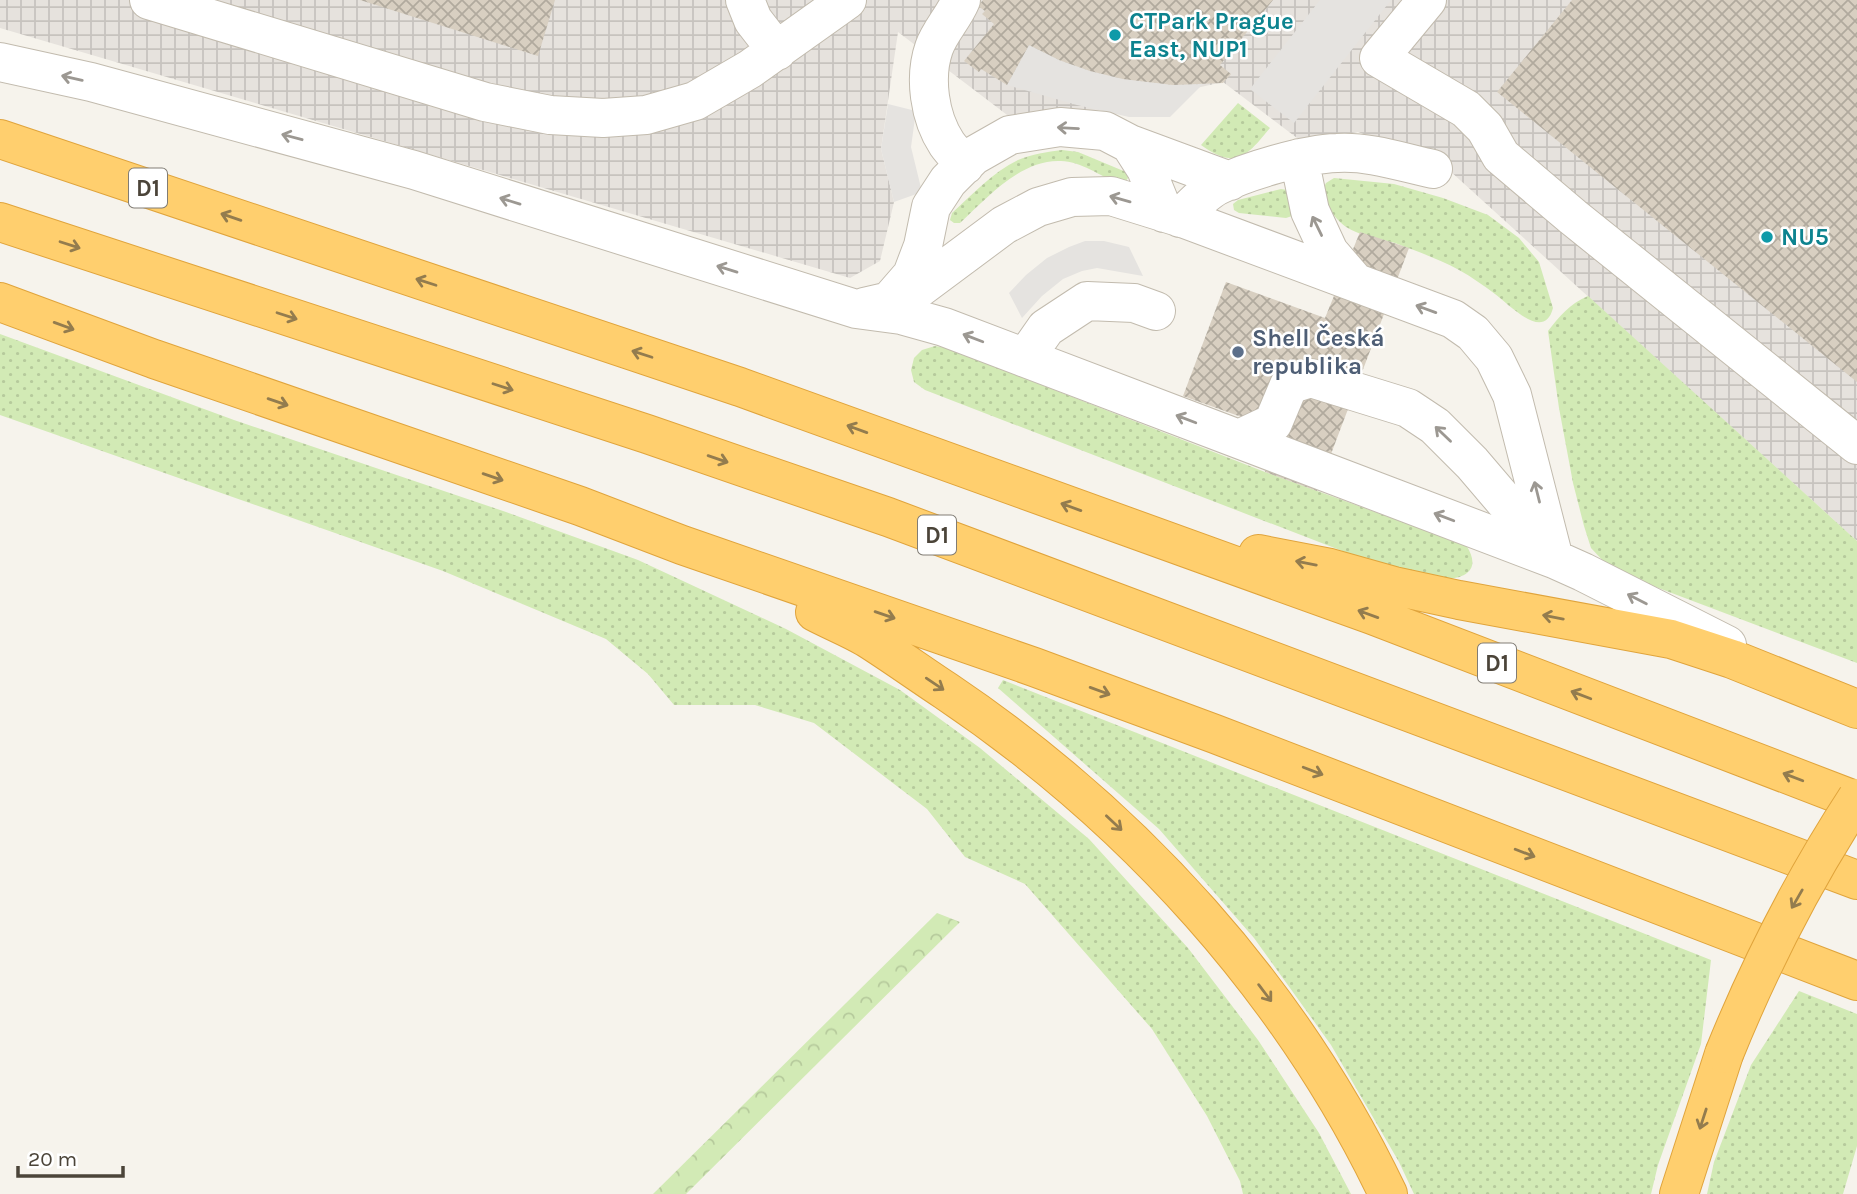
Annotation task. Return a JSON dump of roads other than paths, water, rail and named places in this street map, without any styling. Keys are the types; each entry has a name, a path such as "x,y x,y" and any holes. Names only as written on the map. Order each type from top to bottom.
{"highway":[{"name":"D1","path":"0,139 740,387 1372,615 1857,800"},
{"name":"D1","path":"0,222 620,425 888,517 1857,880"},
{"path":"0,302 194,373 580,506 682,545 1047,671 1228,738 1857,981"},
{"path":"1135,530 1330,568 1394,586 1460,600 1671,639 1732,659 1843,703"},
{"path":"682,545 866,638 987,719 1043,761 1096,807 1147,855 1195,906 1240,960 1289,1026 1334,1094 1388,1194"},
{"path":"1679,1194 1724,1054 1743,1006 1833,834 1857,800"}],"lane":[{"path":"149,0 485,102 550,115 603,118 646,114 695,101 750,69 847,0"},
{"path":"746,0 754,20 777,51"},
{"path":"961,0 935,46 928,69 929,87 938,125 946,143 965,164"},
{"path":"1427,0 1379,58 1466,108 1485,128 1501,156 1857,445"},
{"path":"0,62 92,82 414,170 944,327 1554,559 1843,703"},
{"path":"873,305 912,275 923,246 931,208 948,181 973,156 1010,135 1060,127 1105,131 1130,144 1230,181"},
{"path":"1130,144 1172,215"},
{"path":"1172,215 1217,186 1300,158 1337,153 1370,155 1433,169"},
{"path":"1300,158 1310,211 1329,252 1355,282"},
{"path":"873,305 918,289 1004,225 1038,207 1072,197 1111,196 1172,215 1453,318 1473,333 1494,358 1512,395 1554,559"},
{"path":"1025,358 1046,328 1087,301 1134,303 1156,311"},
{"path":"1239,439 1273,423 1289,385 1311,378 1408,408 1435,426 1472,463 1554,559"}],"place":[{"name":"CTPark Prague East, NUP1","path":"1115,35"},
{"name":"NU5","path":"1767,237"},
{"name":"Shell Česká republika","path":"1238,352"}]}
